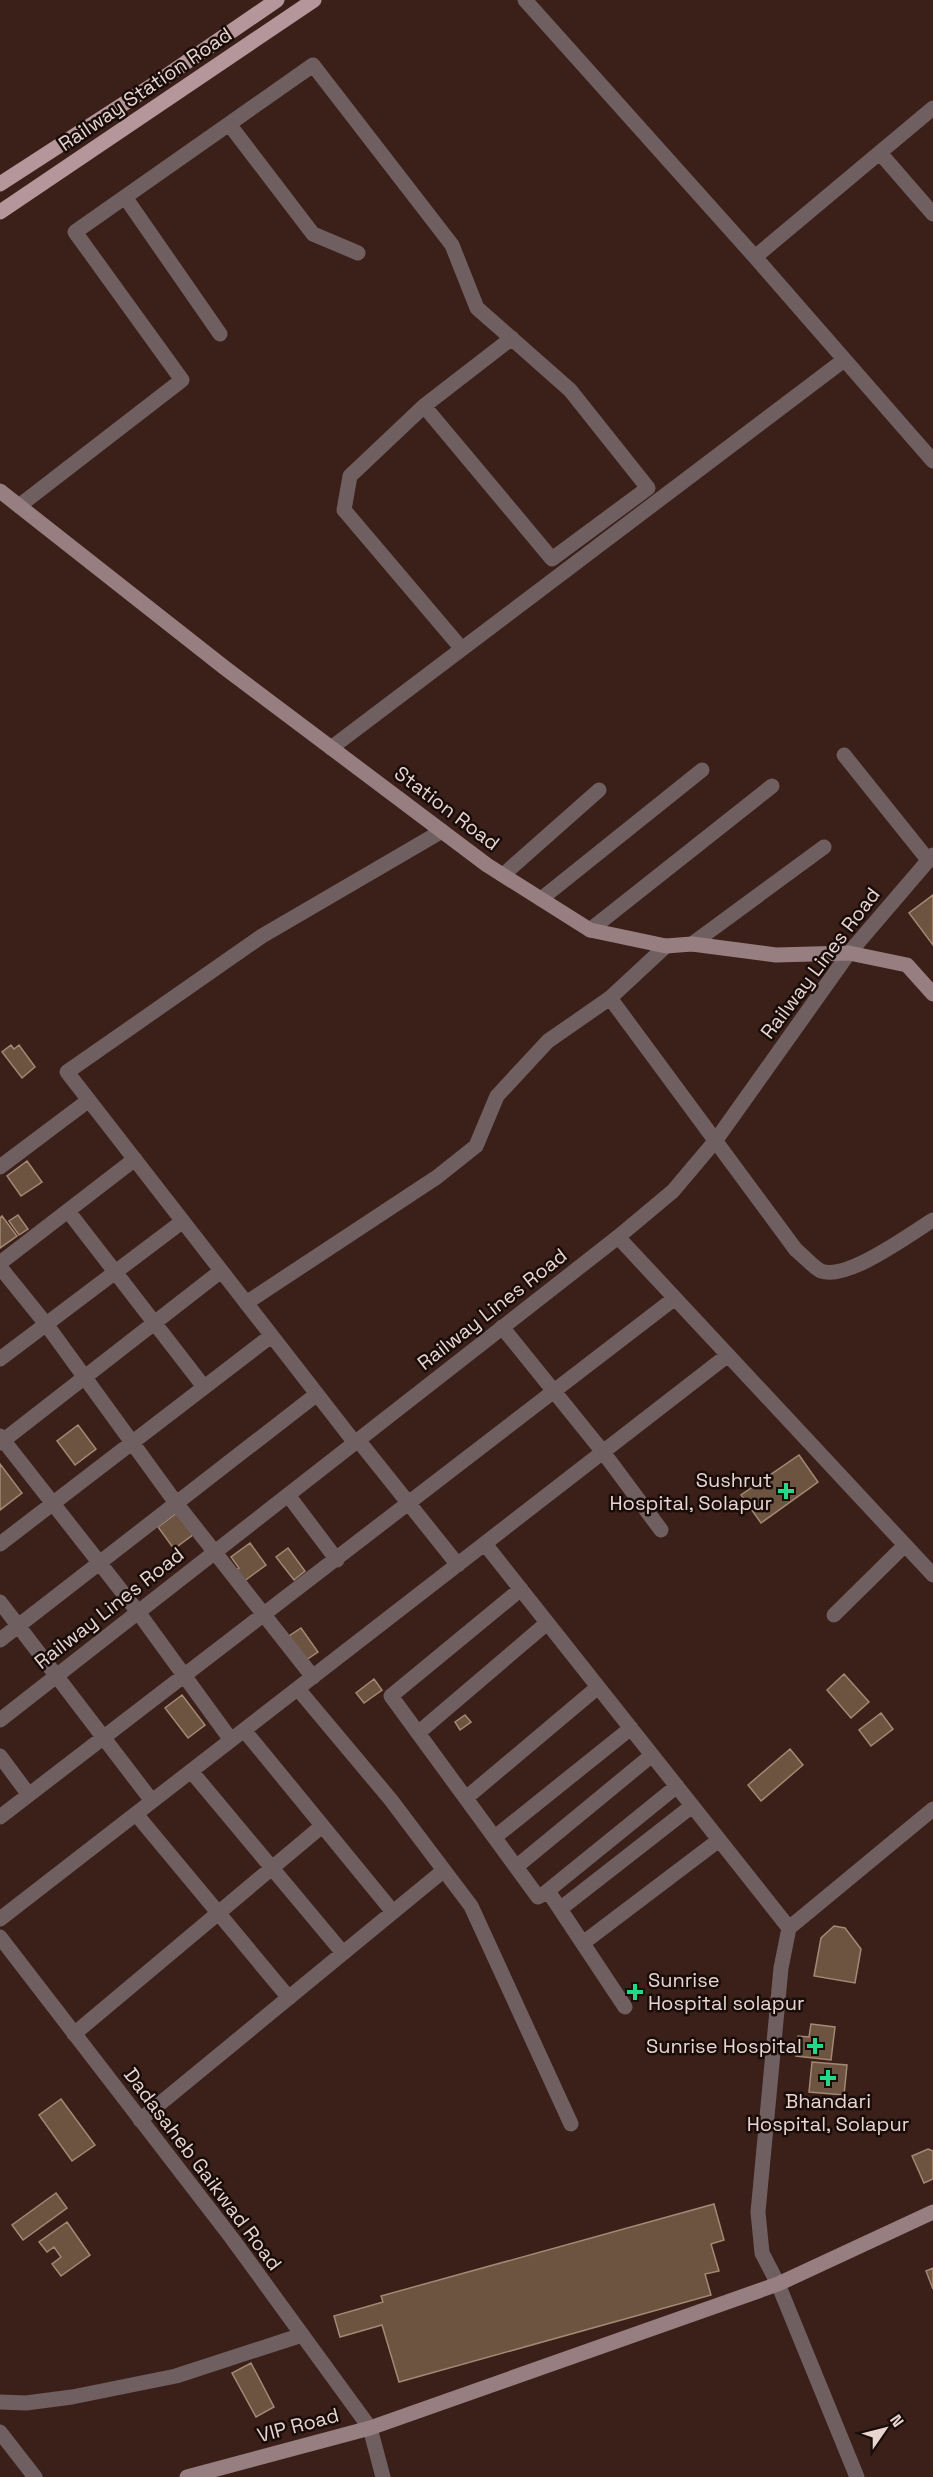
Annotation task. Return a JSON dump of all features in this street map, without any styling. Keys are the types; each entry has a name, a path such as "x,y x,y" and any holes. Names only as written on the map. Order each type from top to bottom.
{"main road":[{"name":"Railway Station Road","path":"0,184 159,81 277,0"},
{"name":"Railway Station Road","path":"0,212 314,0"},
{"name":"Station Road","path":"0,491 331,748 442,831 503,875 590,930 666,946 692,944 776,955 849,953 907,965 933,994"},
{"path":"370,2427 778,2284 933,2212"},
{"name":"VIP Road","path":"187,2477 370,2427"}],"street":[{"path":"525,0 755,257 933,461"},
{"path":"18,506 182,380 75,232 313,65 452,245 477,308 570,390 648,488 552,559 424,406"},
{"path":"755,257 933,108"},
{"path":"229,124 313,234 358,253"},
{"path":"880,153 933,214"},
{"path":"124,197 220,334"},
{"path":"462,649 345,510 351,476 424,406 512,338"},
{"path":"331,748 844,360"},
{"path":"844,755 931,858"},
{"path":"542,899 702,770"},
{"path":"590,930 772,786"},
{"path":"503,875 599,790"},
{"path":"442,831 262,936 67,1072 271,1336 458,1565"},
{"path":"692,944 824,847"},
{"name":"Railway Lines Road","path":"0,1720 618,1237 673,1191 716,1140 849,953 931,858"},
{"path":"246,1303 437,1177 476,1146 496,1096 548,1041 610,998 666,946"},
{"path":"610,998 796,1250 820,1270 837,1274 879,1254 933,1220"},
{"path":"0,1167 89,1100"},
{"path":"135,1159 0,1265 46,1324 176,1503 313,1677"},
{"path":"68,1211 204,1387"},
{"path":"0,1359 183,1221"},
{"path":"618,1237 933,1575"},
{"path":"221,1271 1,1440 138,1612 231,1740"},
{"path":"0,1817 675,1298"},
{"path":"502,1328 603,1452 661,1530"},
{"path":"0,1544 271,1336"},
{"path":"0,1919 728,1355"},
{"path":"0,1640 317,1394"},
{"path":"288,1495 337,1560"},
{"path":"485,1544 789,1928"},
{"path":"834,1615 905,1545"},
{"path":"521,1589 391,1696 538,1897 677,1786"},
{"path":"0,1602 152,1801"},
{"path":"418,1733 547,1623"},
{"path":"466,1798 598,1687"},
{"path":"298,1689 391,1800 471,1906 571,2124"},
{"path":"495,1838 631,1728"},
{"path":"244,1730 393,1912"},
{"path":"516,1867 652,1755"},
{"path":"0,1756 29,1795"},
{"path":"191,1771 343,1953"},
{"path":"560,1909 692,1806"},
{"path":"857,2477 778,2284 762,2253 758,2212 781,1968 789,1928 933,1809"},
{"path":"136,1814 289,1998"},
{"path":"74,2034 322,1826"},
{"path":"583,1943 719,1840"},
{"path":"140,2120 443,1871"},
{"path":"545,1893 560,1909 625,2007"},
{"name":"Dadasaheb Gaikwad Road","path":"0,1937 370,2427"},
{"path":"0,2402 26,2403 72,2397 176,2376 302,2335"},
{"name":"VIP Road","path":"370,2427 383,2477"},
{"path":"0,2432 35,2477"}],"building":[{"path":"933,895 933,945 909,913"},
{"path":"11,1045 14,1049 19,1045 35,1067 22,1078 2,1052"},
{"path":"27,1161 42,1182 21,1196 7,1176"},
{"path":"18,1215 28,1229 19,1235 9,1221"},
{"path":"2,1216 17,1236 0,1248 0,1218"},
{"path":"78,1425 96,1449 75,1465 57,1441"},
{"path":"799,1455 818,1482 761,1523 741,1495"},
{"path":"0,1464 22,1493 0,1510"},
{"path":"178,1512 194,1534 174,1549 158,1527"},
{"path":"250,1543 266,1565 243,1582 235,1571 239,1568 231,1557"},
{"path":"288,1548 305,1571 294,1580 276,1557"},
{"path":"301,1628 318,1652 306,1660 289,1636"},
{"path":"844,1674 869,1702 851,1718 827,1690"},
{"path":"374,1679 382,1690 364,1703 356,1693"},
{"path":"182,1695 205,1725 188,1738 165,1708"},
{"path":"881,1713 893,1729 871,1746 859,1730"},
{"path":"465,1715 471,1722 460,1730 455,1722"},
{"path":"790,1749 803,1765 761,1801 748,1785"},
{"path":"834,1926 845,1928 861,1949 855,1983 814,1976 821,1938"},
{"name":"Sunrise Hospital","path":"811,2024 835,2027 831,2060 796,2056 798,2036 809,2037"},
{"path":"812,2062 847,2065 844,2095 809,2092"},
{"path":"61,2099 95,2145 72,2161 39,2115"},
{"path":"928,2149 933,2151 933,2179 924,2183 912,2156"},
{"path":"56,2193 67,2208 23,2240 12,2225"},
{"path":"714,2204 724,2240 711,2244 719,2271 705,2274 711,2295 399,2382 382,2325 340,2337 334,2316 383,2302 381,2296"},
{"path":"67,2222 90,2255 61,2276 52,2264 61,2257 54,2247 47,2252 39,2242"},
{"path":"933,2268 933,2289 926,2271"},
{"path":"251,2363 274,2407 256,2417 232,2373"}],"place":[{"name":"Sushrut Hospital, Solapur","path":"786,1491"},
{"name":"Sunrise Hospital solapur","path":"635,1992"},
{"name":"Sunrise Hospital","path":"815,2046"},
{"name":"Bhandari Hospital, Solapur","path":"828,2078"}]}
